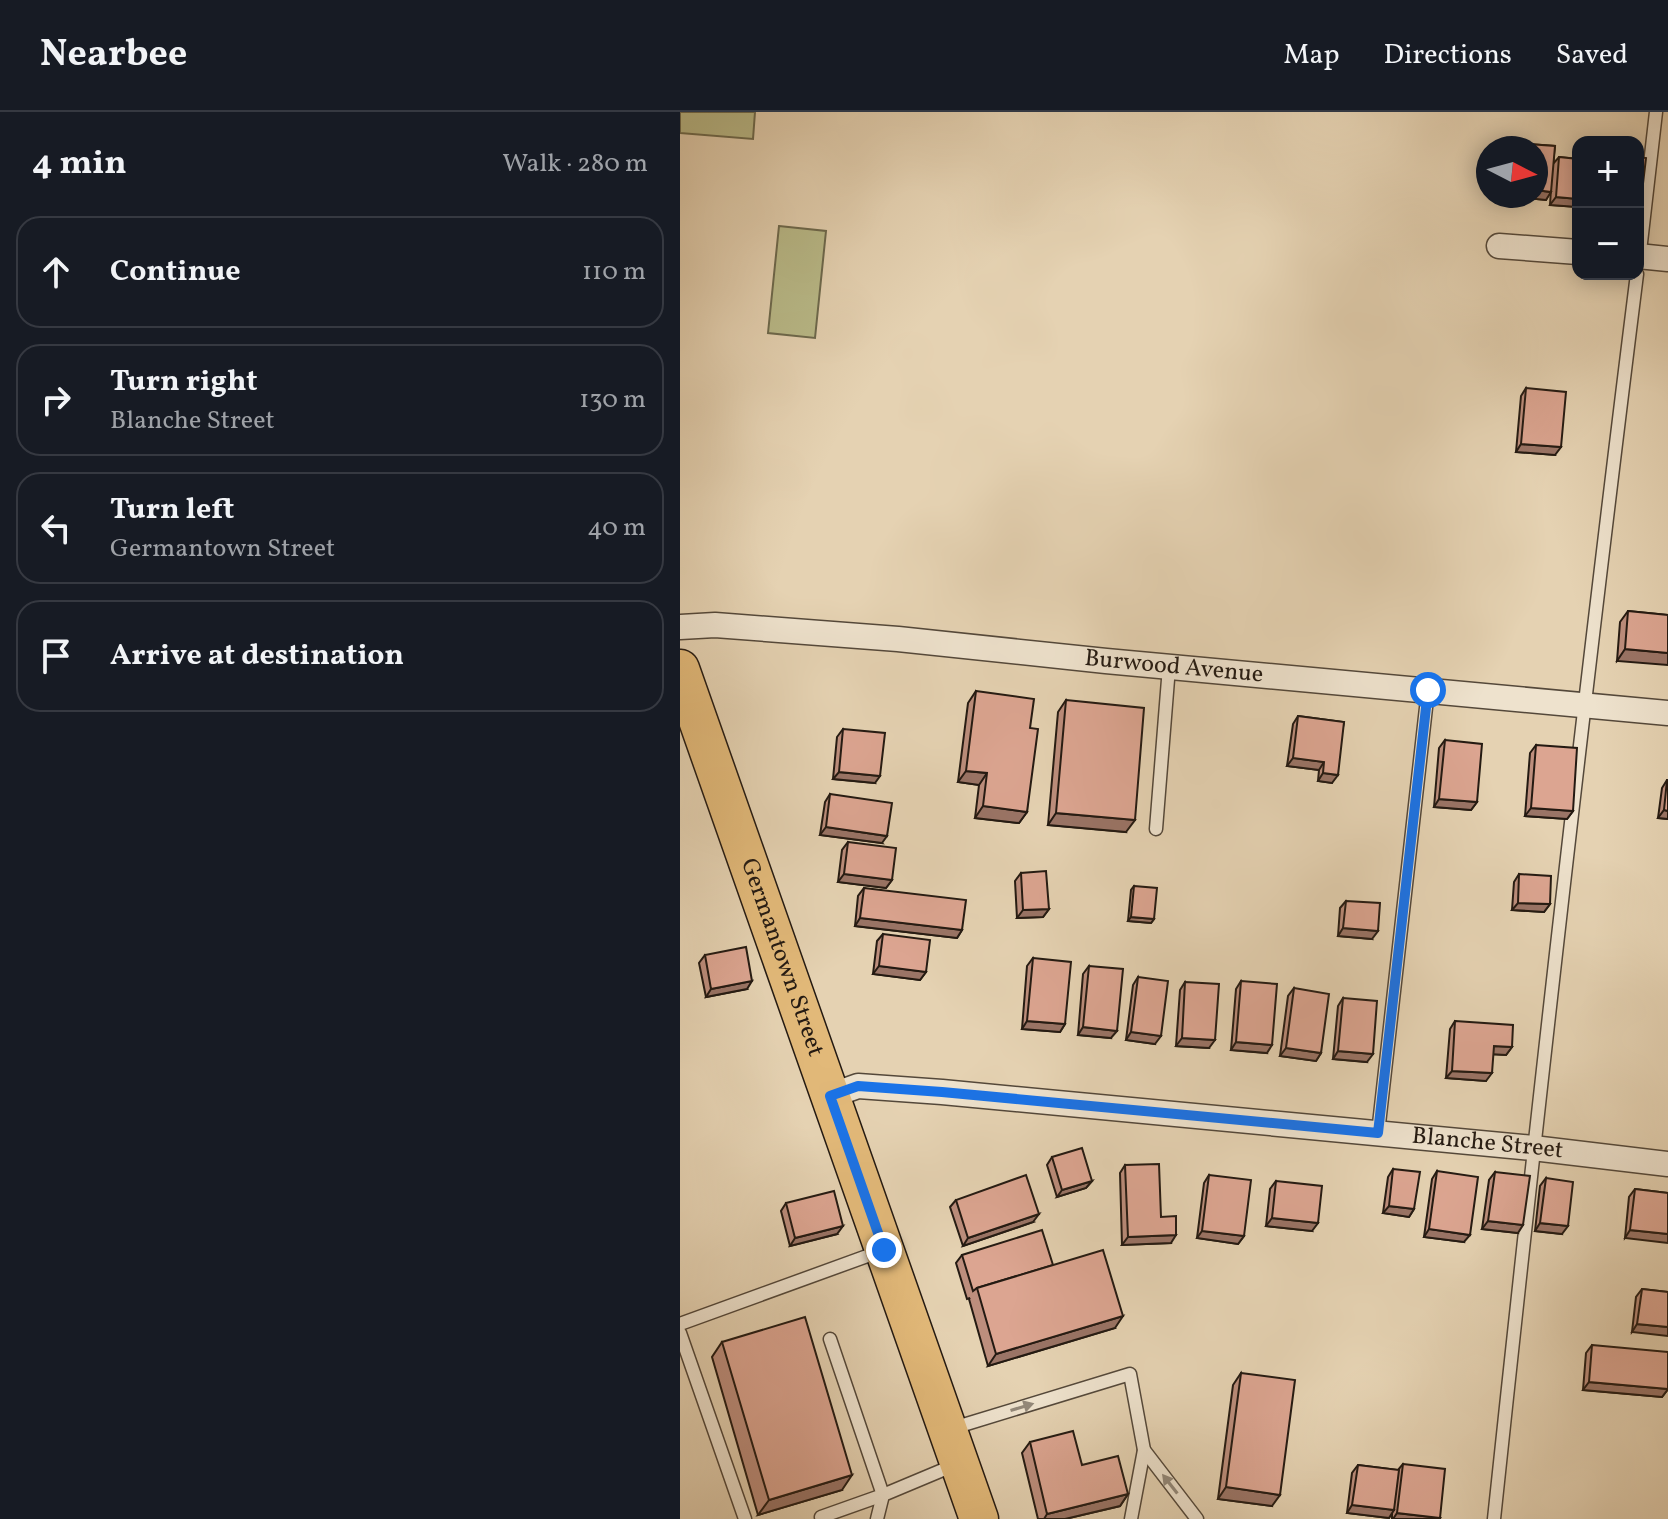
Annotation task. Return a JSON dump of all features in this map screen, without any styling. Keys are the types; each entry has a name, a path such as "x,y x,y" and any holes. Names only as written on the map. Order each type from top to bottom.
{"main road":[{"name":"Germantown Street","path":"680,669 979,1519"}],"street":[{"path":"1499,246 1572,252"},
{"path":"1644,262 1668,259"},
{"name":"Burwood Avenue","path":"680,627 715,625 898,639 1668,713"},
{"name":"Blanche Street","path":"830,1096 858,1086 942,1092 1533,1148 1668,1164"}],"lane":[{"path":"1644,213 1656,112"},
{"path":"1494,1519 1533,1148 1636,280"},
{"path":"1156,829 1169,667"},
{"path":"1378,1133 1428,690"},
{"path":"680,1324 884,1250"},
{"path":"680,1333 745,1519"},
{"path":"830,1339 883,1495 877,1519"},
{"path":"821,1517 883,1495 953,1446 1130,1374 1144,1450 1131,1519"},
{"path":"1144,1450 1197,1519"}],"green space":[{"path":"680,112 755,112 753,139 680,133"},
{"path":"779,226 826,231 815,338 768,333"}],"building":[{"path":"1548,145 1555,146 1551,192 1548,192"},
{"path":"1559,157 1572,158 1572,198 1556,197"},
{"path":"1526,388 1566,392 1561,447 1521,444"},
{"path":"1628,611 1668,615 1668,653 1625,649"},
{"path":"976,691 1034,699 1030,728 1038,729 1027,812 983,806 987,773 966,771"},
{"path":"1066,700 1144,708 1135,820 1056,813"},
{"path":"1298,716 1344,722 1338,775 1323,773 1324,762 1293,758"},
{"path":"843,729 885,733 880,776 839,772"},
{"path":"1445,740 1482,744 1477,802 1439,799"},
{"path":"1536,745 1577,748 1573,811 1531,808"},
{"path":"1668,780 1668,811 1664,810"},
{"path":"830,794 892,803 887,836 826,827"},
{"path":"848,842 896,848 892,880 844,874"},
{"path":"1046,871 1049,909 1023,910 1021,873"},
{"path":"1519,874 1551,876 1550,904 1518,903"},
{"path":"1134,886 1157,888 1154,919 1131,917"},
{"path":"864,888 966,900 962,930 860,918"},
{"path":"1346,901 1380,903 1378,931 1343,928"},
{"path":"883,934 930,940 926,972 879,966"},
{"path":"746,947 752,981 711,989 705,955"},
{"path":"1033,958 1071,962 1065,1024 1027,1021"},
{"path":"1089,966 1123,969 1117,1031 1083,1027"},
{"path":"1138,977 1168,981 1161,1036 1131,1032"},
{"path":"1241,981 1277,984 1272,1045 1236,1042"},
{"path":"1185,982 1219,984 1215,1040 1182,1038"},
{"path":"1294,988 1329,994 1321,1053 1286,1048"},
{"path":"1343,998 1377,1001 1373,1054 1338,1051"},
{"path":"1455,1021 1513,1025 1512,1047 1494,1046 1492,1073 1452,1071"},
{"path":"1082,1148 1092,1181 1062,1190 1052,1157"},
{"path":"1159,1164 1161,1217 1176,1216 1176,1235 1128,1237 1125,1165"},
{"path":"1393,1169 1420,1172 1414,1209 1389,1206"},
{"path":"1437,1171 1478,1177 1470,1235 1429,1229"},
{"path":"1495,1172 1530,1176 1523,1225 1488,1221"},
{"path":"1026,1175 1039,1214 968,1238 956,1200"},
{"path":"1209,1175 1251,1180 1244,1236 1202,1231"},
{"path":"1546,1178 1573,1182 1568,1226 1540,1223"},
{"path":"1276,1181 1322,1186 1318,1223 1272,1218"},
{"path":"1635,1189 1668,1193 1668,1234 1630,1230"},
{"path":"834,1191 843,1226 795,1238 786,1203"},
{"path":"1042,1230 1053,1265 973,1291 962,1255"},
{"path":"1103,1250 1123,1316 996,1354 977,1288"},
{"path":"1642,1289 1668,1292 1668,1327 1637,1324"},
{"path":"805,1317 852,1475 769,1500 722,1342"},
{"path":"1592,1345 1668,1352 1668,1389 1589,1382"},
{"path":"1241,1373 1295,1380 1280,1495 1226,1487"},
{"path":"1073,1431 1082,1465 1118,1456 1128,1494 1047,1514 1030,1442"},
{"path":"1403,1464 1445,1469 1440,1518 1397,1513"},
{"path":"1358,1465 1399,1470 1394,1510 1352,1505"}],"route":[{"path":"884,1250 830,1096 858,1086 1378,1133 1428,690"}]}
